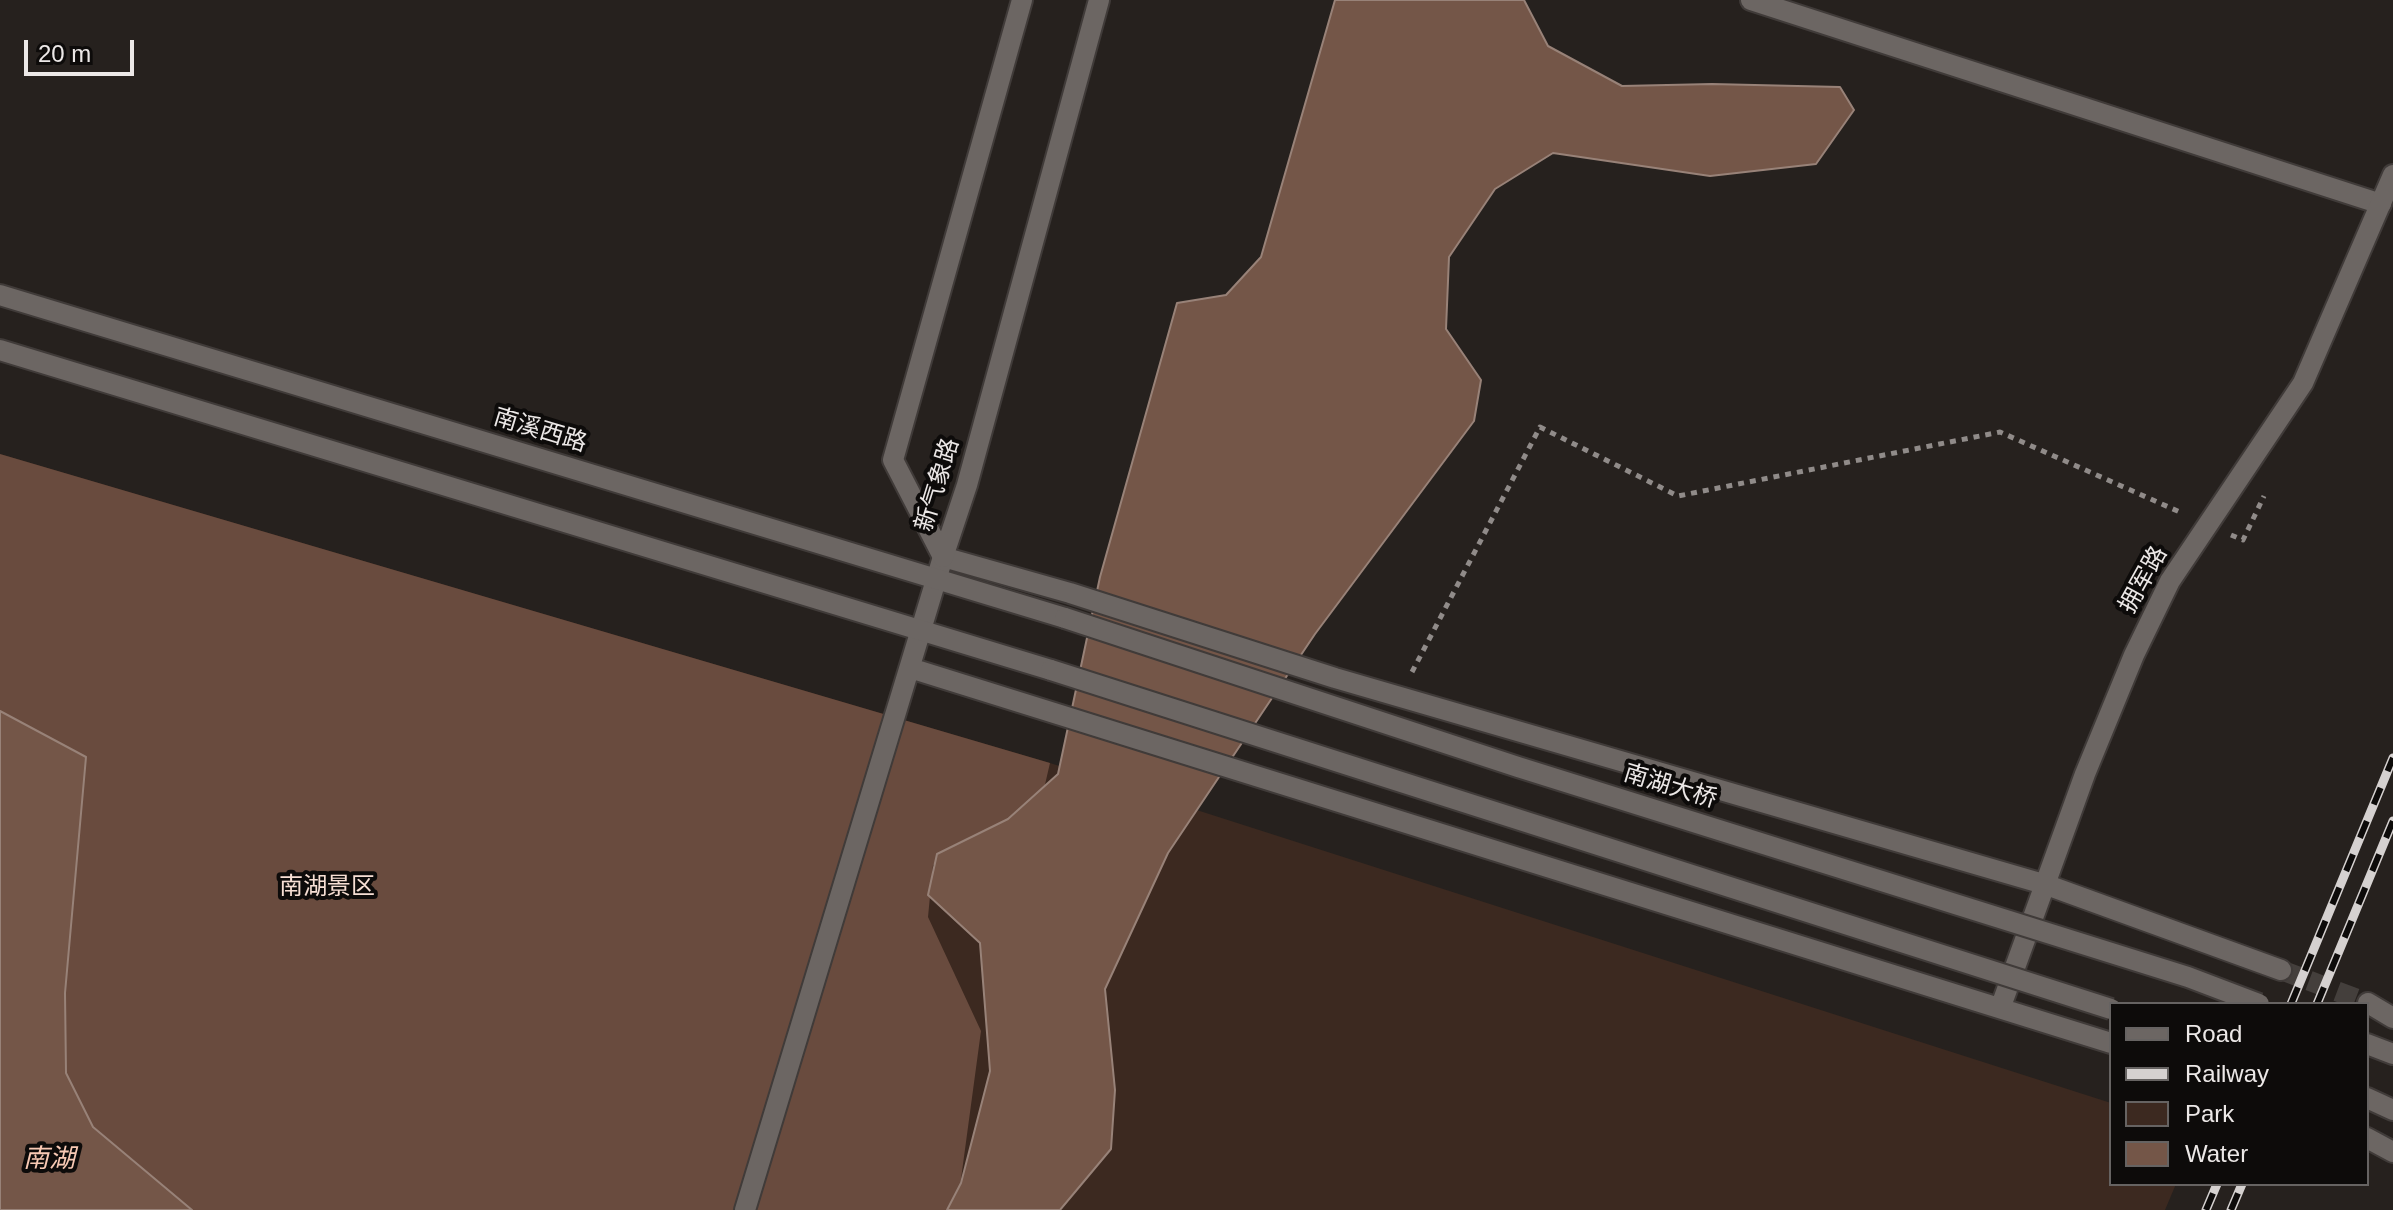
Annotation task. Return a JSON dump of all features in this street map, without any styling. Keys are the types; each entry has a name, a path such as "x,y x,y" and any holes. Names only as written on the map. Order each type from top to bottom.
{"main road":[{"name":"新气象路","path":"943,557 893,460 1022,0"},
{"name":"新气象路","path":"943,557 967,485 1099,0"},
{"path":"1751,0 2381,204"},
{"name":"拥军路","path":"2001,1006 2085,774 2134,655 2164,593 2303,383 2393,175"},
{"name":"南溪西路","path":"0,295 1065,618"},
{"path":"0,350 1051,670 2109,1008"},
{"path":"745,1210 943,557 1070,593 1335,678 2047,885 2281,970"},
{"name":"南湖大桥","path":"1065,618 1518,767 2188,977 2254,1002"},
{"path":"910,668 2001,1006 2109,1042"},
{"path":"2369,1004 2393,1018"},
{"path":"2369,1045 2393,1054"},
{"path":"2369,1099 2393,1110"},
{"path":"2369,1139 2393,1152"}],"path":[{"path":"1400,697 1540,427 1678,496 2000,432 2186,515"},
{"path":"2229,534 2243,540 2270,484"}],"green space":[{"name":"南湖景区","path":"0,454 1050,763 2109,1102 2109,1186 2175,1186 2165,1210 0,1210"},
{"path":"0,454 1050,763 1037,819 933,865 928,917 981,1031 958,1201 951,1210 192,1210 93,1127 66,1073 65,993 86,757 0,712"}],"water":[{"path":"1335,0 1524,0 1548,46 1622,86 1712,84 1840,87 1854,110 1816,164 1710,176 1553,153 1495,189 1449,257 1446,329 1481,380 1474,421 1315,634 1168,853 1105,989 1115,1090 1111,1149 1060,1210 947,1210 961,1183 990,1071 980,943 928,895 937,854 1008,819 1058,774 1100,577 1177,303 1226,295 1261,257"},
{"name":"南湖","path":"0,711 86,757 65,993 66,1073 93,1127 192,1210 0,1210"}],"tunnel":[{"path":"2281,970 2365,1002"}],"railway":[{"path":"2292,1002 2393,758"},
{"path":"2318,1002 2393,821"},
{"path":"2206,1210 2216,1186"},
{"path":"2231,1210 2241,1186"}]}
